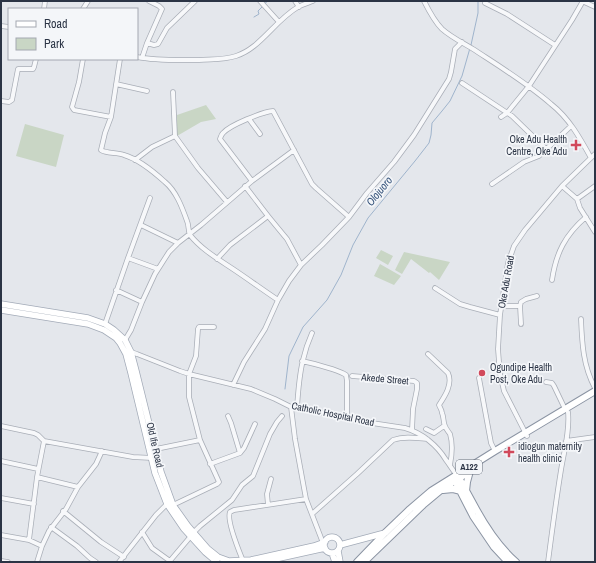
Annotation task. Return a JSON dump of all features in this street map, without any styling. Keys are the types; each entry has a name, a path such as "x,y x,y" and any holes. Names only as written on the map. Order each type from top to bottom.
{"highway":[{"name":"A122","path":"566,411 595,391"},
{"name":"A122","path":"364,562 423,505 456,477 470,471 566,411 595,396"},
{"name":"A122","path":"357,562 424,496 495,451 526,435"},
{"path":"470,471 465,493 473,516 500,554 508,562"},
{"path":"456,477 492,535 506,553 516,562"},
{"path":"441,490 453,489 465,493"}],"main road":[{"name":"Old Ife Road","path":"1,304 88,318 105,324 125,340 131,352 156,448 158,473"},
{"name":"Old Ife Road","path":"1,310 88,324 104,330 116,338 126,354 152,458 170,504 184,529 192,534 218,557 229,561 252,560 324,544"},
{"path":"324,544 328,551 337,550 385,533"},
{"name":"Old Ife Road","path":"192,534 205,552 217,562"},
{"name":"Old Ife Road","path":"262,562 324,544 329,538 335,537 338,540 337,550"},
{"path":"334,562 337,550"},
{"path":"337,550 340,562"}],"street":[{"path":"148,1 162,9 139,57 182,60 220,59 237,56 244,53 299,7 312,1"},
{"path":"147,43 154,45 158,44 167,28 195,1"},
{"path":"295,1 299,7"},
{"path":"424,1 429,12 442,29 529,86 562,113 577,133 591,158"},
{"path":"501,117 507,113 529,86 583,1 595,6"},
{"path":"485,3 508,14 555,45"},
{"path":"262,4 280,22"},
{"path":"233,385 244,362 265,329 278,300 289,281 301,265 349,217 414,135 449,79 455,49 463,43"},
{"path":"1,101 9,102 12,100 18,70 20,68 34,68 36,60"},
{"path":"83,60 79,82 72,107 74,110 111,116"},
{"path":"120,60 111,116 101,150 103,152 122,154 135,160 166,182 177,196 188,222 189,233 198,243 217,259 278,300"},
{"path":"462,83 507,113 546,149"},
{"path":"116,84 147,91"},
{"path":"173,92 175,136 198,168 227,202"},
{"path":"252,181 220,137 231,127 272,111 316,188 349,217"},
{"path":"249,119 260,134"},
{"path":"492,184 524,162 539,156 572,126"},
{"path":"135,160 152,147 175,136"},
{"path":"125,340 165,257 189,233 202,225 245,186 294,150"},
{"name":"Oke Adu Road","path":"526,435 507,398 502,383 498,362 500,316 508,263 514,246 525,230 562,186 595,154"},
{"path":"245,186 287,239 301,265"},
{"path":"562,186 577,199 580,208 595,232"},
{"path":"577,199 595,186"},
{"path":"105,324 150,198"},
{"path":"217,259 230,245 268,216"},
{"path":"552,280 554,267 561,248 572,230 586,217"},
{"path":"141,225 178,243"},
{"path":"128,258 158,269"},
{"path":"435,288 460,304 500,316"},
{"path":"116,290 142,302"},
{"path":"521,324 521,302 537,296"},
{"path":"502,306 520,306"},
{"path":"581,319 584,359 595,388"},
{"path":"119,562 156,516 170,504 219,482 200,440 188,397 189,374 196,356 198,329 201,327 214,326"},
{"path":"297,408 302,360 312,333"},
{"name":"Catholic Hospital Road","path":"131,352 189,374 262,393 297,408 347,419 412,430 427,440 440,452 456,477"},
{"path":"428,354 450,377 447,394 439,405 444,426 449,432 452,447 450,466"},
{"path":"302,360 346,375 347,419"},
{"name":"Akede Street","path":"352,376 417,383 418,385 413,409 412,430"},
{"path":"479,378 491,443 495,451"},
{"path":"546,382 552,383 554,386 566,411 568,423 548,562"},
{"path":"291,406 295,439 306,499 324,544"},
{"path":"228,416 240,453"},
{"path":"142,532 152,548 169,562 192,534 232,500 242,486 253,476 270,434 282,416"},
{"path":"210,464 240,453 244,448 255,424"},
{"path":"1,426 34,433 44,441 133,457 152,458"},
{"path":"426,428 434,433 444,426"},
{"path":"566,441 595,437"},
{"path":"312,514 393,440 399,438 427,440"},
{"path":"156,448 200,440"},
{"path":"29,540 36,477 44,441"},
{"path":"36,562 51,528 66,509 78,487 96,464 102,451"},
{"path":"1,461 38,469"},
{"path":"36,477 78,487"},
{"path":"268,505 267,494 271,479"},
{"path":"1,498 34,504"},
{"path":"243,561 231,527 228,514 230,512 234,510 306,499"},
{"path":"63,511 100,542 124,557"},
{"path":"51,528 96,562"},
{"path":"1,535 29,540 42,546"},
{"path":"1,561 8,562"}],"green space":[{"path":"206,105 216,119 201,122 177,136 177,115"},
{"path":"25,124 64,135 56,167 16,156"},
{"path":"381,250 393,256 388,265 376,258"},
{"path":"404,252 450,262 439,280 411,259 402,274 395,270"},
{"path":"380,264 401,276 394,285 374,276"}],"waterway":[{"path":"264,4 268,1"},
{"name":"Olojuoro","path":"471,45 478,13 478,1"},
{"path":"254,17 259,14 258,11 262,7"},
{"name":"Olojuoro","path":"285,389 289,356 303,327 327,300 341,275 353,245 368,218 429,143 432,123 450,101 462,76 470,48"}],"place":[{"name":"Oke Adu Health Centre, Oke Adu","path":"576,145"},
{"name":"Ogundipe Health Post, Oke Adu","path":"482,373"},
{"name":"idiogun maternity health clinic","path":"509,452"}]}
